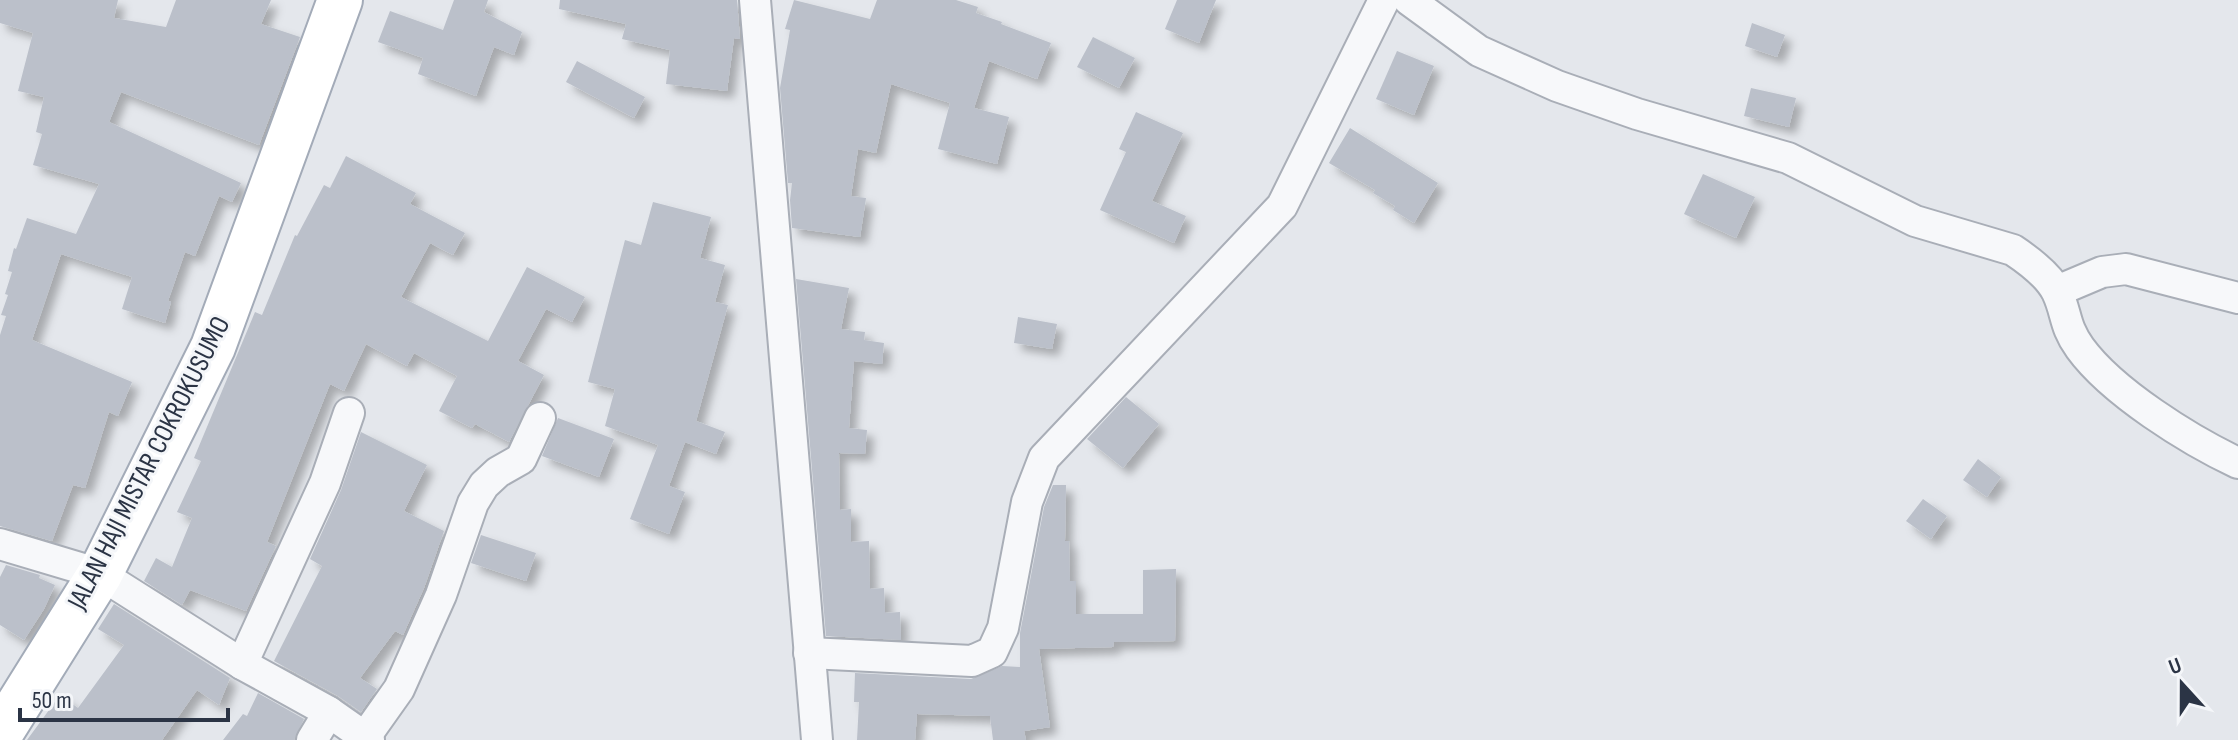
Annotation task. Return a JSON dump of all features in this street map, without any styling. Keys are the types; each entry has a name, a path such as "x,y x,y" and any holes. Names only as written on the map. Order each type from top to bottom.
{"main road":[{"name":"JALAN HAJI MISTAR COKROKUSUMO","path":"0,734 100,574 213,347 340,0"}],"street":[{"path":"755,0 817,740"},
{"path":"809,653 972,661 992,652 1003,628 1027,502 1044,458 1282,206 1384,0"},
{"path":"1409,0 1479,51 1557,86 1637,114 1788,158 1915,221 2013,250 2057,291 2066,324 2091,362 2122,392 2238,463"},
{"path":"2057,291 2102,272 2126,269 2238,298"},
{"path":"242,664 325,483 349,413"},
{"path":"0,544 100,574 367,738 399,689 441,595 473,503 484,485 498,472 521,459 540,418"},
{"path":"312,740 329,712"}],"building":[{"path":"0,0 118,0 114,18 166,27 176,0 271,0 261,24 300,37 259,145 121,92 109,122 241,183 232,202 219,196 195,256 185,252 168,301 171,302 165,323 122,309 132,277 61,254 32,340 132,382 118,416 109,412 85,488 73,485 52,541 0,526 0,335 6,316 1,315 8,295 5,294 12,272 8,271 14,248 27,218 76,234 99,184 33,165 42,134 36,132 44,97 18,91 33,33 0,23"},
{"path":"454,0 488,0 484,12 522,32 514,55 494,47 476,96 418,74 423,58 378,42 390,11 443,30"},
{"path":"560,0 737,0 740,39 734,38 727,91 666,84 670,50 622,39 626,24 559,9"},
{"path":"794,0 870,19 877,0 956,0 978,7 976,13 1051,43 1037,79 989,61 974,108 1009,117 997,164 938,149 950,103 891,84 876,153 858,149 851,196 866,198 860,237 792,228 792,183 788,183 780,88 790,30 785,29"},
{"path":"1177,0 1216,0 1199,43 1165,29"},
{"path":"1752,23 1785,35 1777,57 1745,46"},
{"path":"1093,37 1135,58 1119,88 1077,67"},
{"path":"1397,51 1434,66 1414,115 1376,99"},
{"path":"577,61 645,97 634,118 566,82"},
{"path":"1751,88 1796,98 1789,127 1744,116"},
{"path":"1136,112 1183,133 1152,201 1186,216 1174,243 1100,210 1126,152 1119,149"},
{"path":"1350,128 1438,183 1414,223 1393,210 1395,206 1373,193 1375,190 1329,163"},
{"path":"346,156 416,193 410,204 465,233 453,255 430,243 401,297 488,341 527,267 585,297 572,322 546,309 518,361 544,375 509,442 475,424 472,428 439,411 457,376 414,353 407,366 366,344 344,391 330,384 267,542 276,546 246,611 190,590 182,605 144,581 156,558 172,567 192,518 177,512 201,461 194,458 255,312 262,315 295,235 324,185 330,188"},
{"path":"1703,174 1755,197 1736,238 1684,214"},
{"path":"653,202 711,217 700,258 725,265 715,302 728,305 696,421 725,432 716,454 685,442 669,486 685,492 669,534 630,519 658,445 605,426 615,389 588,382 625,240 641,245"},
{"path":"796,279 849,288 841,329 865,332 864,340 884,343 882,364 854,361 849,428 867,430 865,454 839,453 840,510 851,509 851,542 869,541 870,589 884,588 885,613 900,612 901,640 826,636"},
{"path":"1018,317 1057,324 1052,349 1014,343"},
{"path":"1126,397 1159,424 1123,468 1087,439"},
{"path":"558,418 614,439 599,477 542,456"},
{"path":"361,432 427,465 404,511 444,531 403,635 395,631 360,678 377,689 361,712 274,661 322,566 310,559 341,490"},
{"path":"1978,459 2001,477 1987,497 1963,480"},
{"path":"1053,485 1066,485 1065,541 1069,541 1070,581 1076,581 1076,614 1143,614 1143,570 1176,569 1175,641 1114,642 1113,647 1039,649 1050,727 1024,731 1026,740 993,740 990,716 917,714 915,740 857,740 859,702 854,702 855,673 971,679 1002,666 1020,667 1020,633 1044,507"},
{"path":"1923,499 1947,516 1931,539 1906,521"},
{"path":"481,535 536,553 526,581 471,563"},
{"path":"6,565 40,575 39,578 55,585 24,640 0,625 0,577"},
{"path":"114,604 230,678 219,705 197,690 162,740 27,740 60,695 78,708 124,645 98,629"},
{"path":"258,693 304,719 294,740 223,740 243,714 247,716"}]}
